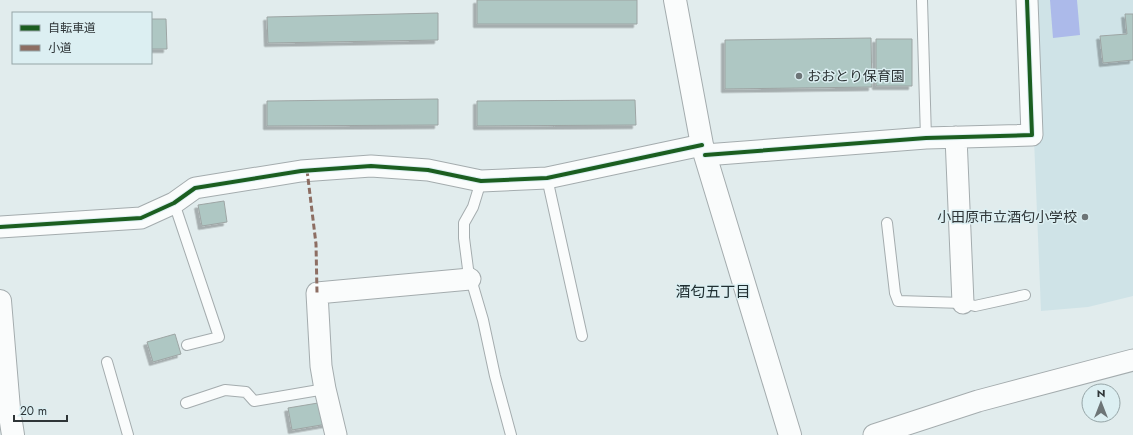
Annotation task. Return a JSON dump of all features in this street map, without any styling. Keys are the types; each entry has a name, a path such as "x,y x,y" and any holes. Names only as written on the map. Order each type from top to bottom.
{"street":[{"path":"675,0 704,150 790,435"},
{"path":"0,227 141,218 174,203 195,188 307,170 371,166 428,170 481,181 547,178 704,150 1032,134 1027,0"},
{"path":"956,138 963,303"},
{"path":"336,435 325,390 319,343 317,293 470,279"},
{"path":"1,314 13,435"},
{"path":"874,435 978,401 1133,360"}],"lane":[{"path":"922,0 926,138"},
{"path":"547,178 582,336"},
{"path":"481,181 473,207 464,223 464,238 470,279 511,435"},
{"path":"174,203 220,337 187,345"},
{"path":"887,223 895,293 898,301 963,303 975,306 1025,295"},
{"path":"107,362 128,435"},
{"path":"186,403 225,390 246,392 254,401 325,390"}],"shaded area":[{"name":"小田原市立酒匂小学校","path":"1031,0 1133,0 1133,296 1088,307 1041,311 1034,139"}],"water":[{"path":"1050,0 1077,0 1080,35 1053,38"}],"building":[{"path":"477,0 637,0 637,24 477,24"},
{"path":"438,13 438,40 268,43 267,17"},
{"path":"1125,14 1133,14 1133,60 1103,63 1100,36 1127,34"},
{"path":"152,19 166,19 167,49 152,49"},
{"path":"871,38 872,87 725,89 725,40"},
{"path":"876,39 912,39 912,86 876,86"},
{"path":"438,99 438,125 267,126 267,101"},
{"path":"635,100 636,125 477,126 477,101"},
{"path":"224,201 227,222 202,226 198,205"},
{"path":"175,334 181,354 153,362 147,342"},
{"path":"324,402 327,424 292,430 288,408"}],"marked path":[{"path":"307,170 316,244 317,293"}],"cycle path":[{"path":"705,155 926,138 1032,135 1027,0"},
{"path":"0,227 141,218 174,203 195,188 301,171 371,166 428,170 481,181 547,178 702,145"}],"place":[{"name":"おおとり保育園","path":"799,76"},
{"name":"小田原市立酒匂小学校","path":"1085,217"}],"district":[{"name":"酒匂五丁目","path":"713,292"}]}
